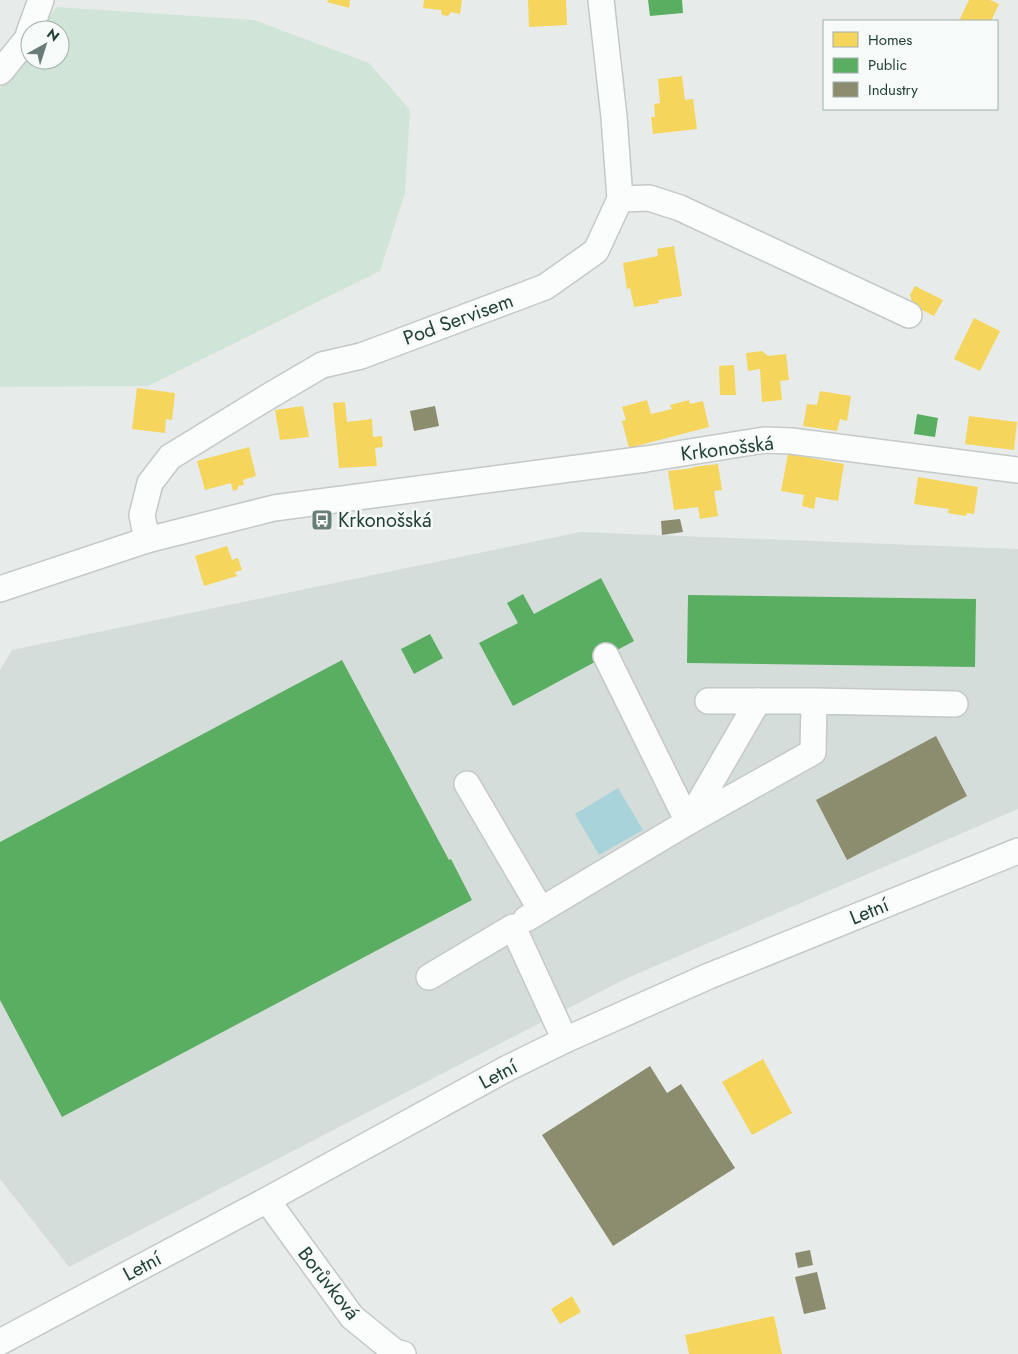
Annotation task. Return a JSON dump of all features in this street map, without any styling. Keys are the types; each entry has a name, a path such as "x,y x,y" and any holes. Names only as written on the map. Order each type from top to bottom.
{"street":[{"path":"34,20 41,0"},
{"name":"Pod Servisem","path":"147,540 142,516 150,483 170,458 322,365 361,356 545,287 596,251 620,199 614,117 601,0"},
{"path":"0,72 20,48"},
{"path":"620,199 648,198 680,208 909,315"},
{"name":"Krkonošská","path":"0,589 147,540 274,508 646,459 764,440 1018,470"},
{"path":"606,656 688,822"},
{"path":"708,701 955,704"},
{"path":"688,822 758,701"},
{"path":"429,977 688,822 813,752 814,701"},
{"path":"467,784 541,910"},
{"name":"Letní","path":"0,1342 267,1200 506,1069 565,1040 709,976 1018,851"},
{"path":"514,927 565,1040"},
{"name":"Borůvková","path":"267,1200 352,1317 395,1352 403,1354"}],"shaded area":[{"path":"580,532 1018,549 1018,809 623,980 69,1267 0,1179 0,670 12,650"}],"green space":[{"path":"56,7 254,20 369,63 410,110 405,193 380,271 148,386 0,387 0,89 20,60 20,70 70,70 70,20 47,20"}],"water":[{"path":"618,788 643,830 599,855 575,814"}],"building: Homes":[{"path":"328,0 350,0 349,8 327,2"},
{"path":"424,0 462,0 460,14 451,12 448,16 442,15 441,10 423,8"},
{"path":"528,0 566,0 567,25 529,27"},
{"path":"969,0 990,0 999,4 991,20 959,20"},
{"path":"682,76 685,100 693,99 697,129 653,134 651,117 655,117 654,104 660,103 658,79"},
{"path":"674,246 682,296 658,300 659,303 634,307 630,288 627,289 623,263 658,256 657,249"},
{"path":"915,286 943,300 934,316 914,306 910,295"},
{"path":"974,318 1000,331 980,371 954,359"},
{"path":"762,351 768,356 786,354 789,380 780,381 782,400 762,402 760,369 748,371 746,353"},
{"path":"734,365 736,395 720,395 719,366"},
{"path":"137,388 175,393 172,420 166,419 165,433 132,429"},
{"path":"820,391 851,396 847,421 840,419 837,431 803,426 807,404 817,405"},
{"path":"647,400 651,414 672,409 670,405 689,400 690,404 703,401 709,427 629,448 622,421 626,420 622,407"},
{"path":"345,402 347,422 372,419 373,437 382,436 383,447 375,448 377,466 339,468 333,403"},
{"path":"303,406 309,437 280,440 275,410"},
{"path":"969,416 1017,422 1014,450 965,444"},
{"path":"249,447 256,476 243,480 244,485 238,486 238,489 233,491 231,483 205,490 197,461"},
{"path":"788,454 844,464 838,501 816,497 814,509 802,506 804,495 781,491"},
{"path":"718,464 722,490 714,491 718,516 700,519 698,507 674,510 668,471"},
{"path":"918,477 978,487 974,514 967,513 966,516 948,513 949,509 914,504"},
{"path":"227,546 232,560 238,558 242,570 235,572 237,576 204,586 195,556"},
{"path":"763,1059 792,1113 752,1135 722,1082"},
{"path":"572,1296 581,1312 560,1324 551,1309"},
{"path":"774,1316 782,1354 689,1354 685,1335"}],"building: Public":[{"path":"648,0 682,0 683,13 650,16"},
{"path":"917,414 938,418 935,437 914,434"},
{"path":"601,578 634,641 513,706 479,643 518,623 507,603 523,594 534,614"},
{"path":"688,595 976,599 975,667 687,663"},
{"path":"430,634 443,658 414,674 401,649"},
{"path":"342,660 472,900 62,1117 0,1000 0,842"}],"building: Industry":[{"path":"435,406 439,426 414,431 410,411"},
{"path":"680,519 683,532 662,535 661,521"},
{"path":"936,736 967,796 847,860 816,800"},
{"path":"650,1066 667,1093 681,1084 735,1168 613,1246 542,1135"},
{"path":"810,1250 813,1265 798,1268 795,1253"},
{"path":"817,1272 826,1309 804,1314 795,1277"}],"place":[{"name":"Krkonošská","path":"322,520"}]}
